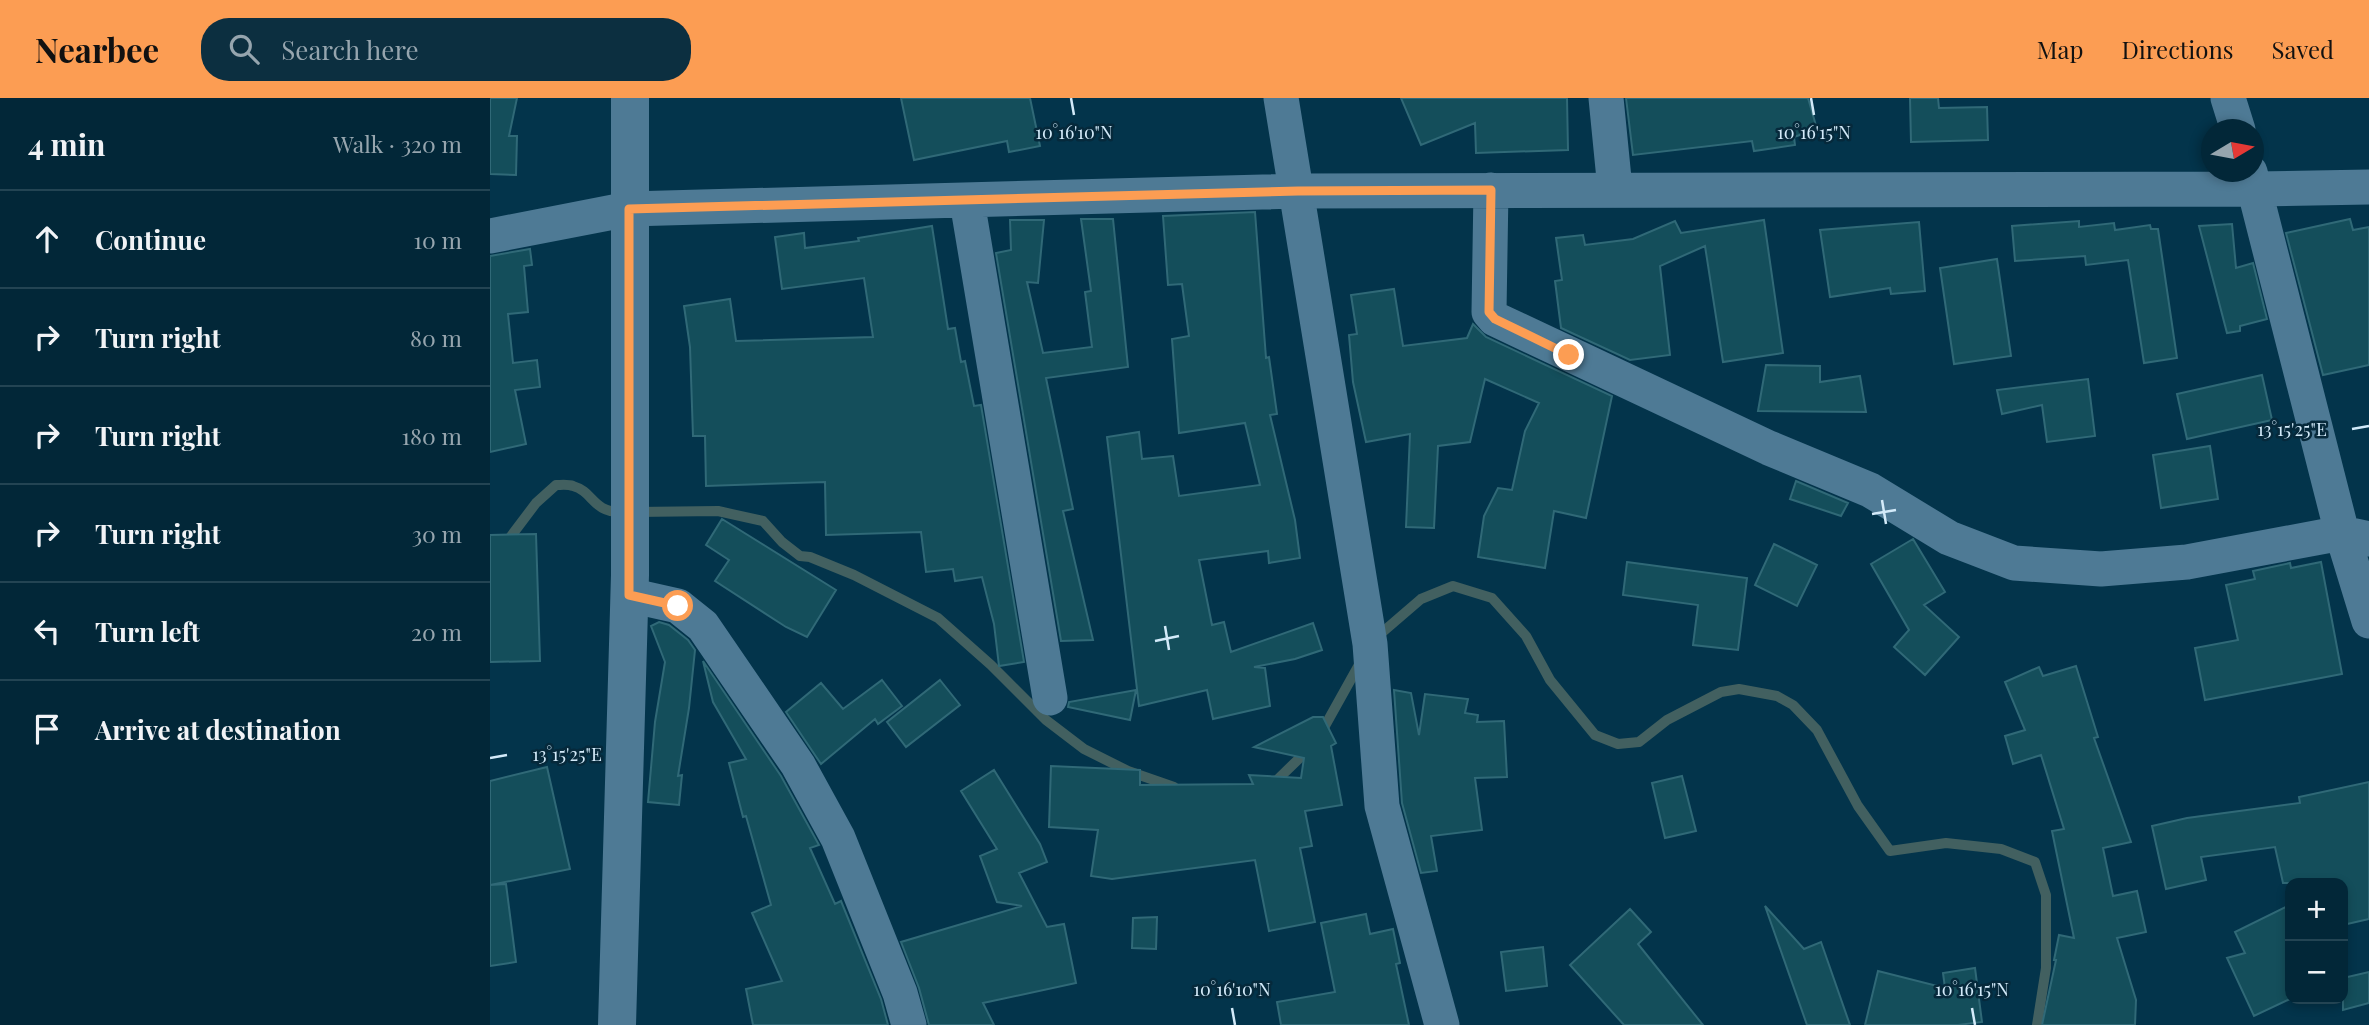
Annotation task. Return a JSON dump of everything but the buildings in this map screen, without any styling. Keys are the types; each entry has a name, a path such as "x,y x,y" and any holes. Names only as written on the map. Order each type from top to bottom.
{"main road":[{"path":"617,1025 630,585 630,98"}],"street":[{"path":"1281,98 1370,644 1382,806 1442,1025"},
{"path":"1606,98 1615,189"},
{"path":"2228,98 2235,119"},
{"path":"490,236 629,209 1298,191 2201,181"},
{"path":"2264,181 2369,187"},
{"path":"2253,182 2356,536 2367,606"},
{"path":"1491,190 1489,312 1495,319 1769,448 1870,490 1950,538 2014,563 2101,569 2187,562 2356,536"},
{"path":"967,201 1050,698"},
{"path":"630,585 678,606 703,626 798,765 838,838 900,993 909,1025"}],"waterway":[{"path":"490,564 536,503 556,485 569,485 580,489 604,509 621,512"},
{"path":"636,512 718,511 763,521 782,542 800,556 810,557 854,575 938,618 991,665 1046,720 1084,749 1128,771 1174,787"},
{"path":"1378,636 1421,599 1453,586 1492,598 1526,636 1550,680 1595,735 1618,744 1639,742 1667,720 1721,692 1739,689 1777,696 1793,705 1817,730 1858,806 1890,851 1946,843 2001,849 2035,862 2046,895 2046,968 2037,1025"},
{"path":"1321,733 1360,663"},
{"path":"1269,782 1277,780 1311,747"}],"route":[{"path":"678,606 629,595 629,209 1298,191 1491,190 1489,312 1495,319 1569,355"}]}
